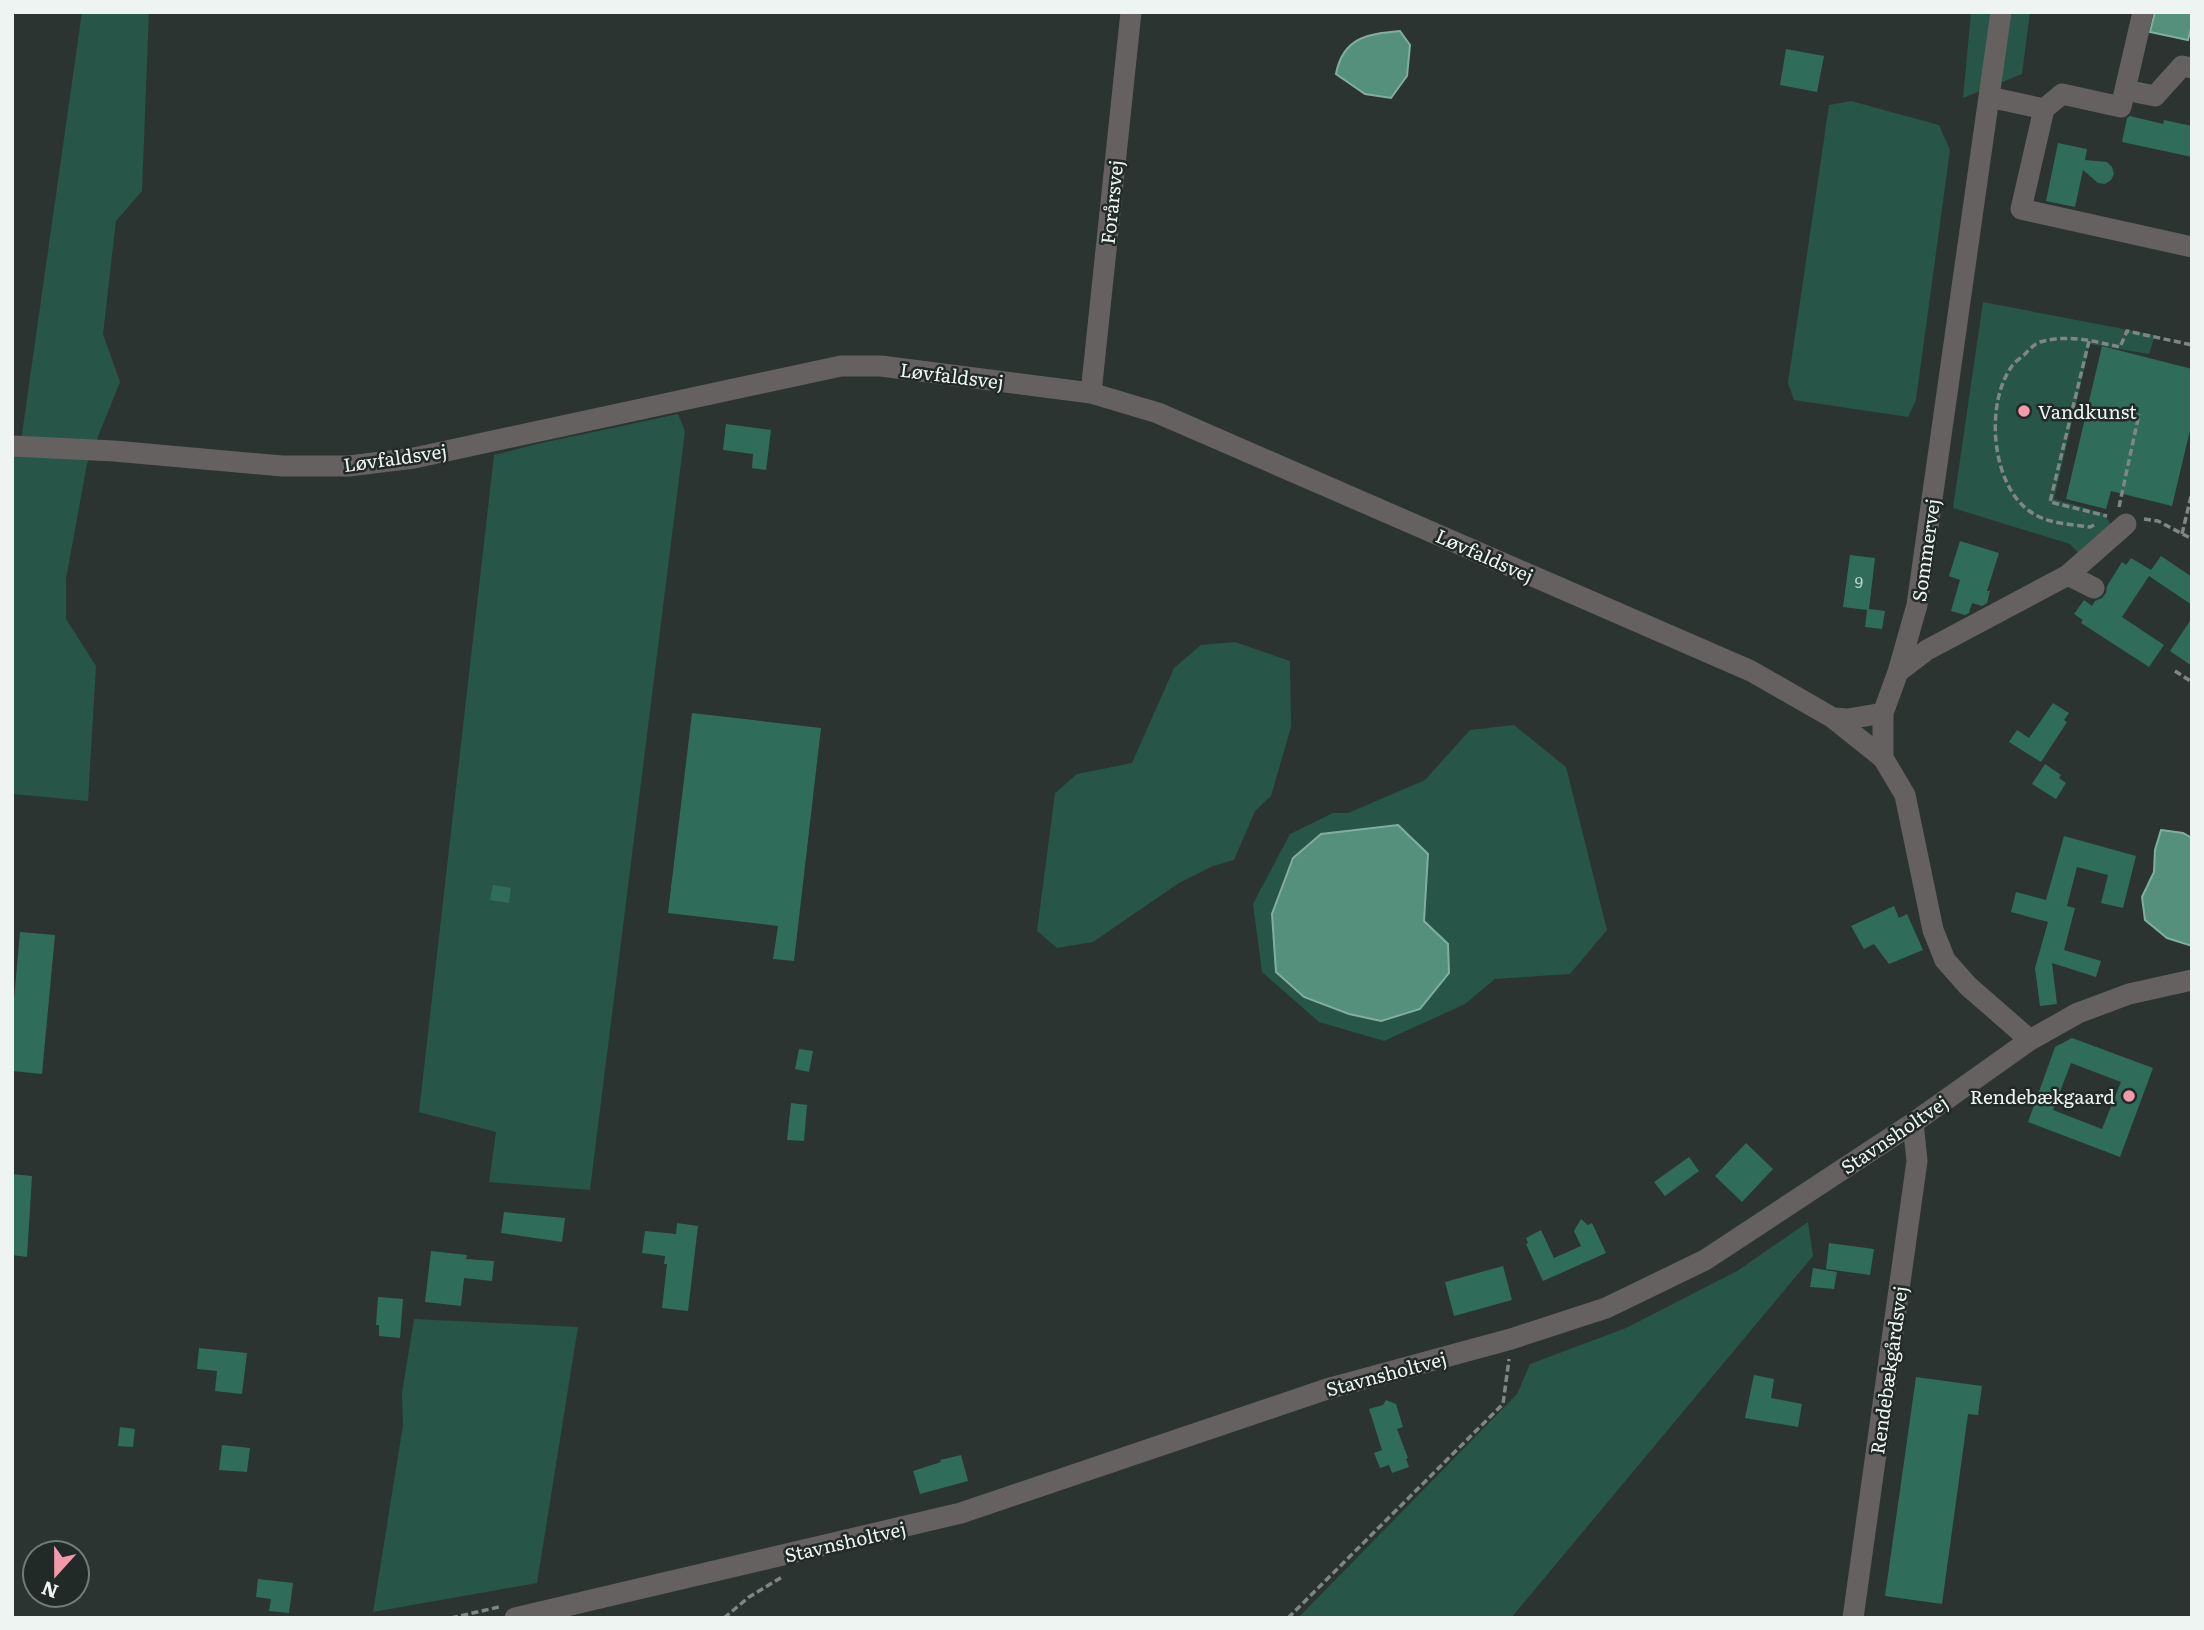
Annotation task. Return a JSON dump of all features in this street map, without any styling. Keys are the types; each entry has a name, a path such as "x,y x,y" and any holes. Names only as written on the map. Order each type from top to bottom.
{"street":[{"name":"Forårsvej","path":"1091,393 1132,12"},
{"name":"Sommervej","path":"1883,758 1883,713 1917,605 2001,12"},
{"path":"2143,12 2121,107 2062,94 2044,109 2021,209 2192,247"},
{"path":"2124,90 2155,96 2182,66 2192,68"},
{"path":"1989,97 2044,109"},
{"name":"Løvfaldsvej","path":"12,446 114,451 282,466 349,466 414,458 841,366 881,366 1091,393 1158,413 1751,671 1833,718 1883,758"},
{"path":"1898,672 1927,650 2068,575 2130,521"},
{"path":"2068,575 2094,588"},
{"path":"1833,718 1863,718 1883,713"},
{"path":"1883,758 1905,795 1933,930 1945,960 1968,986 2030,1040"},
{"name":"Stavnsholtvej","path":"515,1618 961,1513 1327,1389 1511,1339 1605,1308 1705,1260 1913,1123 2030,1040 2078,1013 2129,994 2192,980"},
{"name":"Rendebækgårdsvej","path":"1853,1618 1917,1161 1913,1123"}],"path":[{"path":"2089,341 2050,502 2112,517 2090,527 2052,522 2027,510 2010,488 1998,458 1994,427 2000,392 2012,365 2037,342 2069,337 2120,347 2127,331 2192,345"},
{"path":"2139,414 2118,515 2123,512 2130,521 2158,520 2192,539"},
{"path":"2182,534 2192,492"},
{"path":"2175,671 2192,682"},
{"path":"1289,1618 1503,1404 1511,1339"},
{"path":"724,1618 749,1597 783,1576"}],"shaded area":[{"path":"82,12 149,12 142,191 116,221 103,334 120,382 87,464 66,579 66,619 96,666 88,801 12,794 12,450 20,448"},
{"path":"1971,12 2030,12 2022,74 1963,98"},
{"path":"2155,12 2192,12 2188,40 2150,32"},
{"path":"1400,31 1410,45 1407,76 1391,98 1365,94 1336,74 1344,52 1351,45 1368,36"},
{"path":"1851,101 1939,125 1950,150 1916,400 1908,417 1794,400 1788,383 1829,105"},
{"path":"1983,302 2155,335 2149,354 2090,344 2054,499 2103,513 2113,527 2080,555 2070,544 1953,508"},
{"path":"678,414 685,431 590,1190 489,1182 496,1132 419,1112 494,455"},
{"path":"1235,642 1290,661 1291,727 1271,796 1255,811 1234,860 1213,866 1179,883 1093,942 1057,948 1037,931 1055,793 1077,774 1132,763 1174,668 1201,645"},
{"path":"1514,725 1566,767 1607,930 1570,974 1495,979 1465,1004 1384,1041 1319,1022 1262,972 1253,904 1290,834 1333,813 1348,813 1425,780 1470,730"},
{"path":"1398,825 1428,854 1424,921 1448,944 1449,973 1420,1009 1381,1021 1349,1014 1304,997 1276,972 1272,914 1293,858 1321,834"},
{"path":"2161,830 2183,833 2192,838 2192,946 2167,938 2145,920 2142,897 2154,872 2155,850"},
{"path":"1808,1222 1813,1256 1511,1618 1298,1618 1517,1394 1530,1364 1626,1328 1737,1271"},
{"path":"414,1319 578,1327 537,1583 373,1612 403,1425 402,1393"}],"building":[{"path":"1786,49 1824,56 1817,92 1780,85"},
{"path":"2130,116 2163,124 2164,120 2192,126 2192,157 2122,142 2127,118"},
{"path":"2058,143 2087,149 2085,160 2107,162 2114,174 2105,184 2098,183 2083,170 2075,207 2046,201"},
{"path":"2102,346 2192,369 2192,422 2172,506 2111,491 2106,509 2066,499"},
{"path":"726,424 771,430 766,470 752,468 753,454 723,450"},
{"path":"1960,541 1999,553 1987,591 1990,591 1987,603 1982,606 1972,603 1969,613 1965,615 1951,611 1960,580 1949,576"},
{"path":"1850,555 1875,558 1869,609 1885,611 1882,629 1865,627 1867,610 1843,607"},
{"path":"2161,556 2192,577 2192,605 2149,576 2122,617 2164,645 2149,667 2081,623 2083,620 2074,614 2084,600 2092,606 2102,598 2122,562 2126,565 2131,558 2151,570"},
{"path":"2192,618 2192,666 2170,651"},
{"path":"2053,703 2069,713 2064,720 2067,722 2041,762 2009,742 2017,730 2029,738"},
{"path":"692,713 821,728 794,961 773,959 778,926 668,913"},
{"path":"2045,764 2061,775 2059,778 2066,783 2056,799 2032,784"},
{"path":"2064,836 2136,856 2123,908 2101,903 2108,875 2077,867 2067,906 2075,908 2064,950 2101,961 2096,977 2052,963 2057,1004 2040,1006 2035,968 2048,922 2011,912 2016,892 2046,900"},
{"path":"493,885 511,888 509,903 490,900"},
{"path":"1894,906 1899,918 1907,914 1923,950 1889,964 1874,944 1864,949 1851,926"},
{"path":"20,932 55,935 42,1074 12,1071 12,1021"},
{"name":"Rendebækgaard","path":"2072,1038 2153,1068 2120,1157 2028,1122 2055,1047","holes":["2071,1063 2121,1082 2102,1129 2053,1110"]},
{"path":"799,1049 813,1051 809,1072 795,1069"},
{"path":"791,1103 807,1105 804,1141 787,1140"},
{"path":"1746,1143 1773,1169 1742,1202 1715,1176"},
{"path":"1689,1157 1699,1171 1665,1196 1654,1182"},
{"path":"12,1174 32,1176 27,1257 12,1255"},
{"path":"504,1212 565,1218 562,1242 501,1233"},
{"path":"1581,1219 1588,1225 1592,1223 1606,1253 1543,1281 1526,1244 1526,1238 1541,1230 1554,1258 1581,1246 1574,1231"},
{"path":"677,1223 698,1226 688,1311 662,1308 667,1264 664,1264 665,1256 642,1253 645,1231 676,1234"},
{"path":"1829,1243 1874,1249 1870,1275 1826,1269"},
{"path":"431,1251 467,1255 466,1259 494,1261 492,1281 464,1278 461,1306 425,1302"},
{"path":"1503,1266 1512,1300 1454,1316 1445,1282"},
{"path":"1813,1268 1837,1272 1834,1289 1810,1287"},
{"path":"378,1297 403,1299 400,1338 379,1336 379,1325 376,1325"},
{"path":"199,1348 247,1353 242,1394 215,1391 217,1371 197,1369"},
{"path":"1754,1375 1774,1379 1771,1398 1802,1404 1798,1427 1745,1418"},
{"path":"1916,1377 1982,1386 1978,1415 1968,1414 1942,1604 1885,1596"},
{"path":"1386,1400 1396,1404 1403,1427 1397,1429 1409,1467 1392,1473 1389,1465 1380,1468 1374,1453 1382,1450 1369,1409 1383,1405"},
{"path":"120,1427 135,1429 133,1447 118,1446"},
{"path":"222,1445 250,1448 247,1472 219,1470"},
{"path":"961,1455 968,1481 920,1494 913,1471"},
{"path":"258,1579 293,1583 289,1613 269,1611 271,1599 256,1597"}],"place":[{"name":"Vandkunst","path":"2024,411"},
{"name":"Rendebækgaard","path":"2129,1096"}]}
